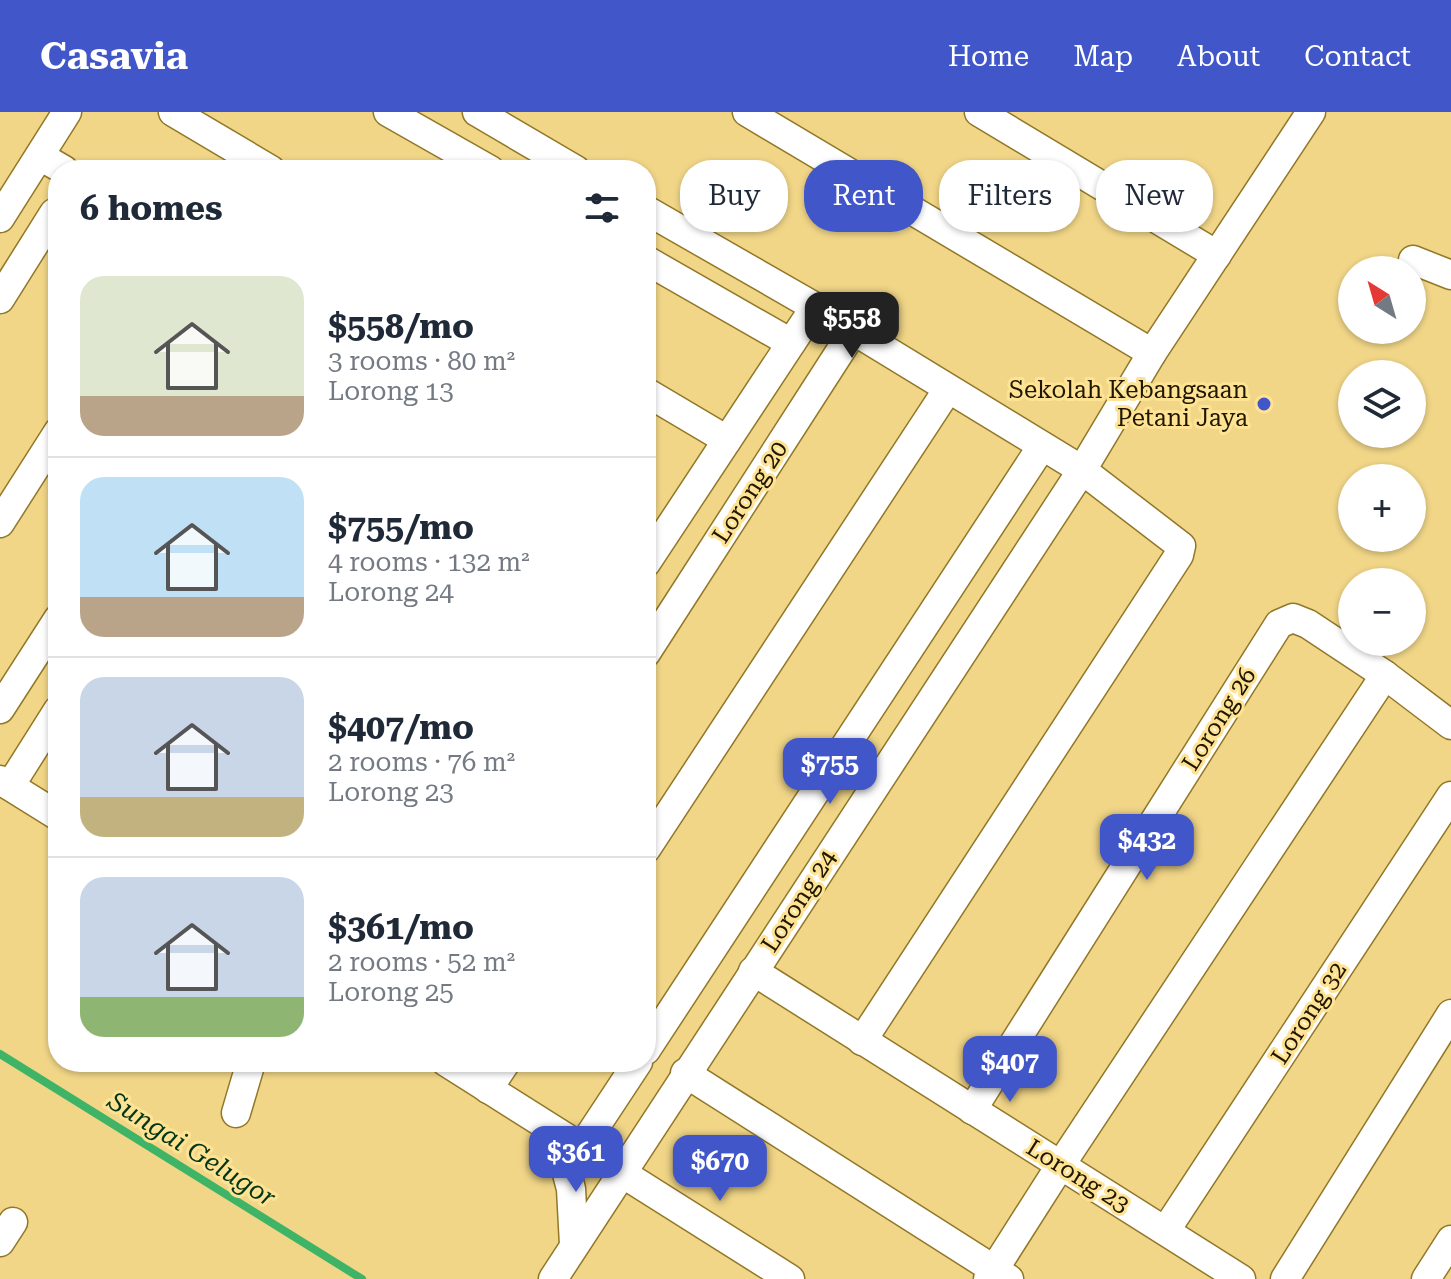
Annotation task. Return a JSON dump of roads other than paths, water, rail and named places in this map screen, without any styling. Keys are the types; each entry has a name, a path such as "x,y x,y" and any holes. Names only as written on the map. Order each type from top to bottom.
{"street":[{"path":"0,218 67,112"},
{"path":"173,112 254,160"},
{"path":"388,112 454,160"},
{"path":"747,112 1152,353"},
{"path":"979,112 1217,255"},
{"name":"Lorong 24","path":"553,1279 1082,470 1152,353 1311,112"},
{"path":"495,117 561,160"},
{"path":"40,156 48,161"},
{"path":"17,191 48,209"},
{"path":"656,216 854,330 1082,470 1181,546 1179,555 862,1041"},
{"path":"0,299 48,226"},
{"path":"1426,265 1451,275"},
{"path":"656,266 791,343"},
{"name":"Lorong 20","path":"657,523 727,440 815,307"},
{"name":"Lorong 20","path":"656,625 854,330"},
{"path":"656,834 948,389"},
{"path":"656,398 727,440"},
{"name":"Lorong 24","path":"656,1035 1042,446"},
{"path":"0,523 48,448"},
{"name":"Lorong 26","path":"972,1110 1279,624 1293,618 1308,624 1385,675"},
{"path":"0,709 48,635"},
{"path":"685,1073 998,1276 1060,1166 1385,675 1451,725"},
{"path":"48,724 5,783 48,810"},
{"name":"Lorong 32","path":"1166,1230 1451,796"},
{"name":"Lorong 23","path":"753,971 1241,1279"},
{"path":"1285,1279 1451,1014"},
{"path":"236,1113 248,1072"},
{"path":"462,1072 790,1279"},
{"path":"488,1089 499,1072"},
{"path":"582,1147 631,1072"},
{"path":"556,1132 571,1189 574,1245"},
{"path":"1426,1279 1451,1240"}],"waterway":[{"name":"Sungai Gelugor","path":"0,1054 362,1279"}],"place":[{"name":"Sekolah Kebangsaan Petani Jaya","path":"1264,404"}]}
